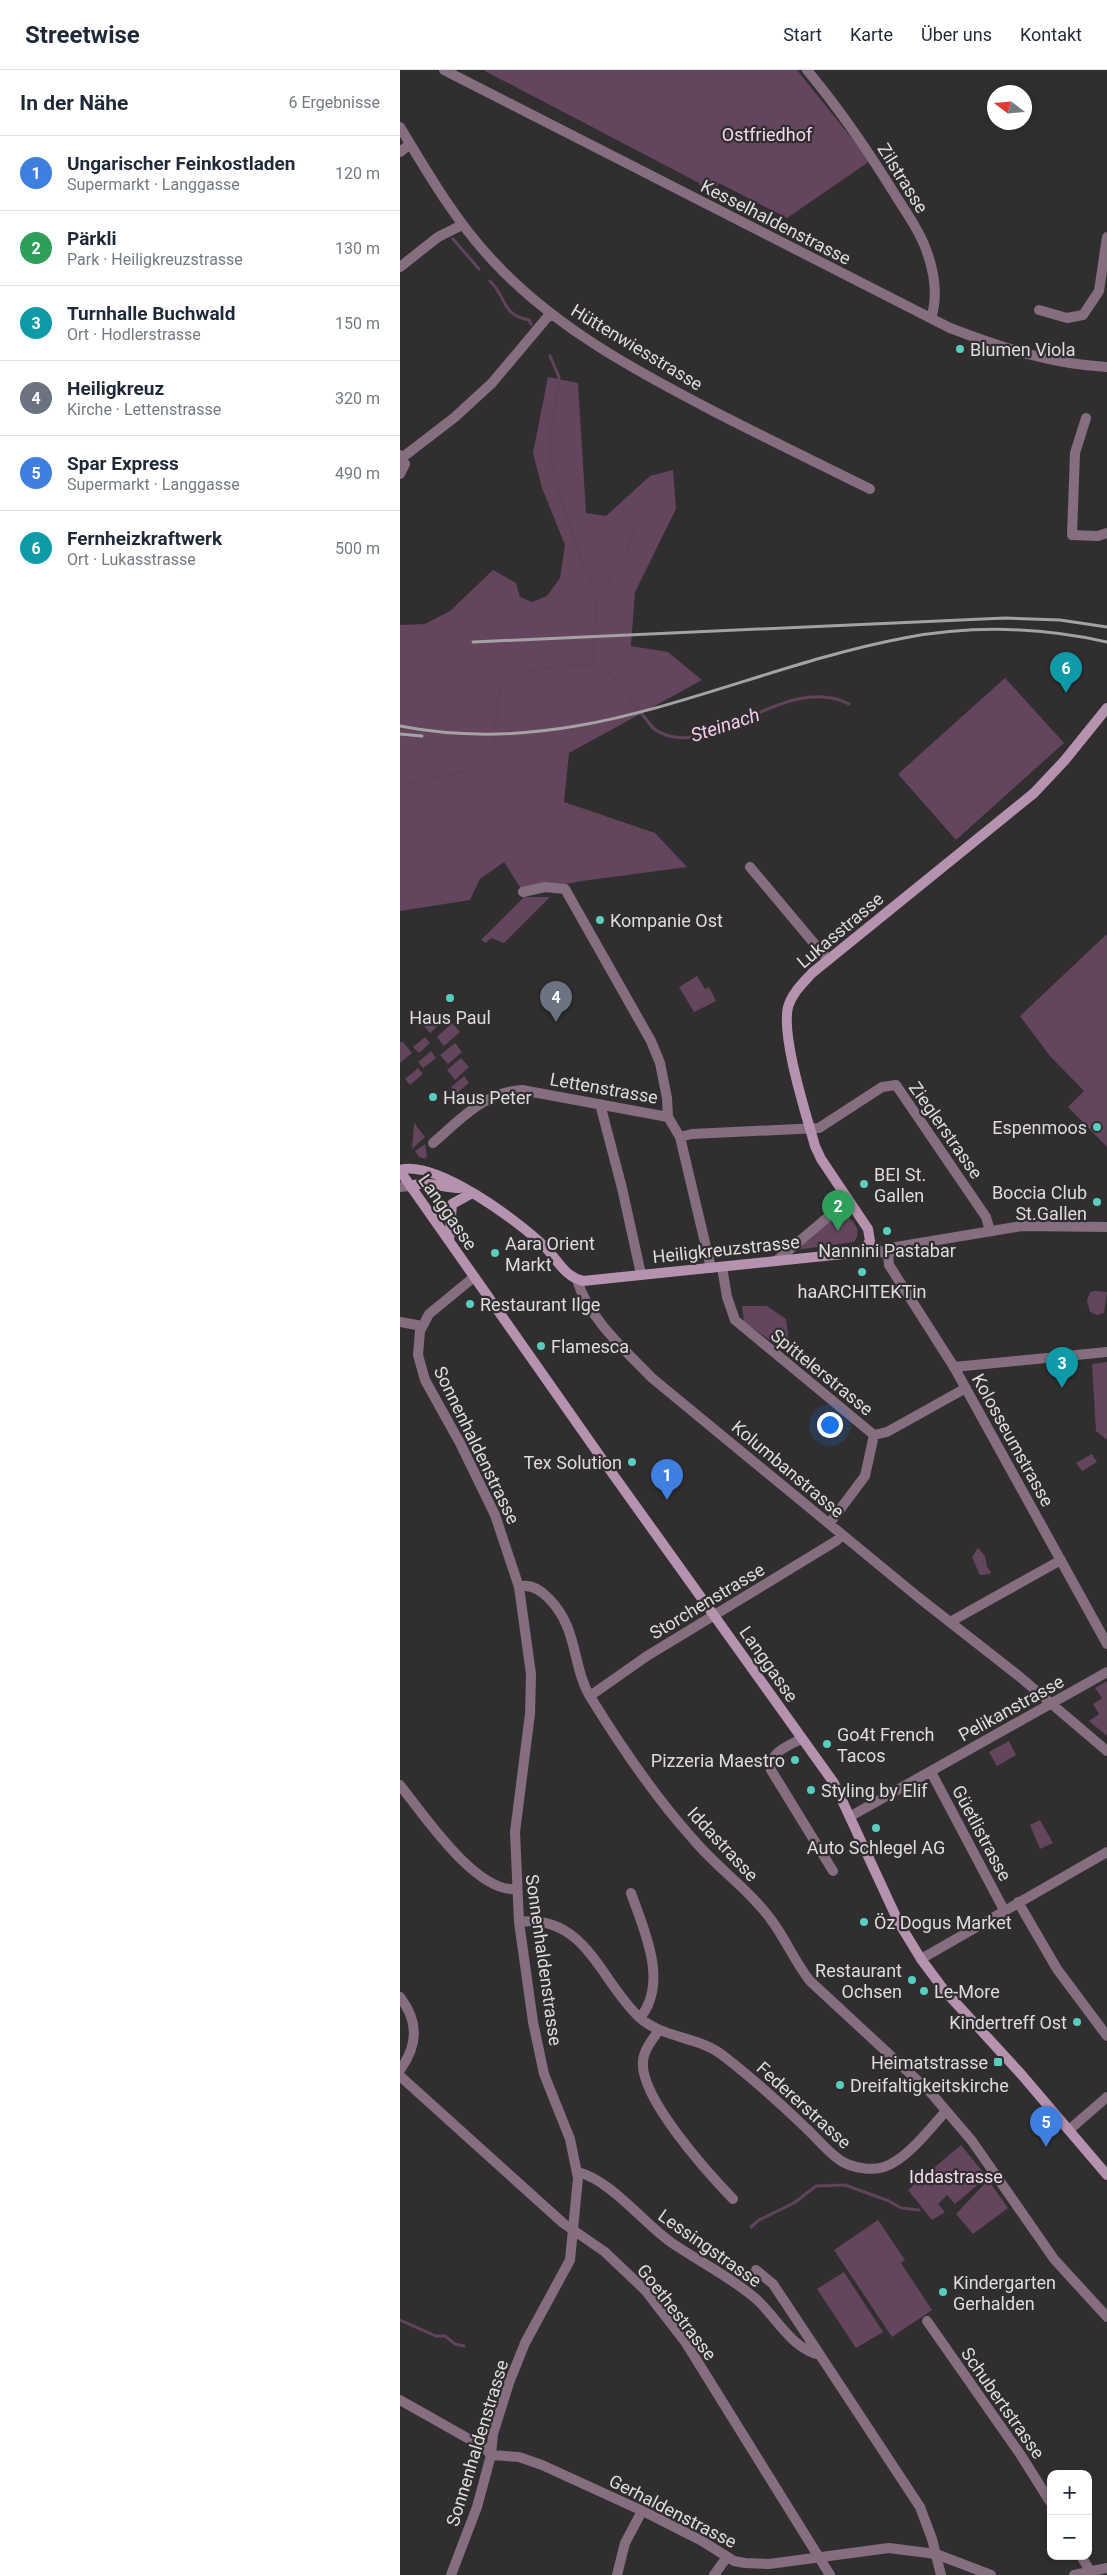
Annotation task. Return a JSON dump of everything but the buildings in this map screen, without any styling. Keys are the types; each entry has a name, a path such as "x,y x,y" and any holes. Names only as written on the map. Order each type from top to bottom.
{"main road":[{"name":"Lukasstrasse","path":"868,1245 868,1229 821,1159 810,1130 788,1034 788,1010 792,997 802,983 828,960 1034,793 1065,760 1107,708"},
{"name":"Langgasse","path":"400,1170 405,1187 474,1277 834,1783 851,1816 899,1923 921,1958 944,1990 1107,2175"},
{"name":"Kolumbanstrasse","path":"400,1170 421,1170 448,1178 460,1188 472,1193 518,1223 544,1246 565,1270 577,1280"},
{"name":"Kolumbanstrasse","path":"405,1187 426,1182 446,1188 460,1188"},
{"path":"448,1241 452,1204 472,1193"},
{"name":"Heiligkreuzstrasse","path":"577,1280 853,1253 865,1249 868,1245"}],"street":[{"name":"Kesselhaldenstrasse","path":"444,70 931,318 979,340 1020,353 1070,363 1107,367"},
{"name":"Zilstrasse","path":"807,70 863,145 917,231 928,253 936,304 931,318"},
{"name":"Hüttenwiesstrasse","path":"400,127 436,188 462,225 497,265 550,314 655,381 870,490"},
{"path":"400,152 410,144"},
{"path":"400,267 438,237 462,225"},
{"path":"1039,310 1077,318 1089,309 1099,291 1107,237"},
{"path":"400,474 405,468 402,456 455,416 492,383 550,314"},
{"path":"1086,418 1075,453 1072,535 1098,536 1107,533"},
{"path":"750,867 828,960"},
{"path":"523,892 545,887 565,889 651,1041 660,1063 667,1098 668,1117"},
{"name":"Zieglerstrasse","path":"810,1130 824,1126 882,1087 891,1084 900,1089 986,1217 990,1231"},
{"name":"Lettenstrasse","path":"433,1143 482,1101 505,1092 522,1090 668,1117 680,1137 711,1268"},
{"path":"600,1104 622,1188 641,1274"},
{"path":"680,1137 692,1134 810,1130"},
{"path":"776,1261 848,1200"},
{"path":"868,1245 888,1255 896,1247 1033,1225 1107,1227"},
{"name":"Kolosseumstrasse","path":"888,1255 889,1264 954,1367 1107,1644"},
{"name":"Spittelerstrasse","path":"722,1267 727,1297 735,1320 874,1435 887,1432 966,1388"},
{"name":"Sonnenhaldenstrasse","path":"450,2575 477,2507 491,2455 493,2434 509,2383 525,2344 565,2274 570,2260 575,2231 578,2172 570,2139 544,2074 533,2022 519,1922 515,1832 530,1704 530,1674 519,1587 496,1515 421,1370 418,1348 422,1326 435,1307 474,1277"},
{"name":"Kolumbanstrasse","path":"577,1280 584,1299 591,1309 623,1348 652,1378 1107,1751"},
{"path":"400,1322 422,1326"},
{"path":"954,1367 1107,1352"},
{"path":"830,1524 865,1476 874,1435"},
{"name":"Storchenstrasse","path":"590,1696 647,1656 836,1541 842,1535"},
{"path":"950,1622 1061,1560"},
{"name":"Iddastrasse","path":"519,1587 525,1585 536,1588 560,1614 567,1626 581,1676 590,1696 634,1762 692,1838 772,1920 800,1968 810,1981 931,2093 945,2112 972,2141 1054,2258 1107,2317"},
{"name":"Pelikanstrasse","path":"851,1816 1107,1672"},
{"path":"801,1739 775,1755 771,1770 833,1871"},
{"name":"Güetlistrasse","path":"931,1772 1004,1910"},
{"path":"400,1785 436,1832 474,1871 499,1886 509,1889 516,1888"},
{"path":"921,1958 1107,1852"},
{"path":"631,1893 653,1966 652,1992 646,2012 640,2018"},
{"path":"1018,1902 1057,1969 1107,2036"},
{"name":"Federerstrasse","path":"519,1922 536,1920 570,1935 595,1956 628,2006 640,2018 659,2030 697,2041 715,2050 745,2073 843,2162 870,2169 893,2164 945,2112"},
{"path":"400,1997 410,2012 414,2026 414,2043 410,2056 400,2070"},
{"path":"659,2030 644,2054 643,2062 646,2081 660,2107 690,2150 733,2199"},
{"name":"Goethestrasse","path":"400,2076 563,2223 596,2244 645,2290 686,2343 830,2575"},
{"path":"1069,2130 1107,2097"},
{"name":"Lessingstrasse","path":"578,2172 589,2175 607,2188 673,2244 718,2270 756,2299 803,2350 820,2355"},
{"name":"Lessingstrasse","path":"756,2270 773,2284 920,2507 928,2525 941,2575"},
{"name":"Schubertstrasse","path":"926,2321 1020,2454 1047,2497"},
{"path":"400,2400 485,2448 491,2455"},
{"name":"Gerhaldenstrasse","path":"491,2455 519,2457 542,2465 642,2511 702,2541 734,2560 754,2564 889,2548 936,2554 992,2575"},
{"path":"617,2575 625,2543 642,2511"},
{"path":"714,2575 727,2557"},
{"path":"1083,2560 1090,2571"},
{"path":"1074,2575 1107,2568"}],"green space":[{"name":"Ostfriedhof","path":"483,70 797,70 870,161 787,218 719,183 714,191 703,192 699,183"},
{"path":"548,377 578,383 586,513 606,516 650,476 673,470 676,509 635,592 631,646 668,652 702,680 569,753 564,802 655,833 687,867 582,881 523,892 504,862 480,879 470,900 400,911 400,625 425,624 450,611 493,570 516,583 520,597 532,602 547,596 560,578 565,545 542,488 533,453"},
{"path":"1005,678 1064,743 956,840 898,774"},
{"path":"524,897 550,897 504,943 491,938 486,943 481,940"},
{"path":"1107,934 1107,1147 1068,1107 1084,1091 1050,1056 1020,1016"},
{"path":"697,976 705,989 709,987 716,1001 694,1012 679,987"},
{"path":"431,1011 441,1023 430,1033 420,1022"},
{"path":"452,1023 460,1032 444,1046 437,1037"},
{"path":"425,1037 430,1043 419,1053 413,1047"},
{"path":"402,1041 412,1053 400,1063 400,1043"},
{"path":"455,1043 462,1052 448,1064 440,1055"},
{"path":"431,1051 436,1058 423,1068 418,1062"},
{"path":"461,1058 469,1067 455,1080 447,1070"},
{"path":"418,1068 423,1074 410,1085 405,1079"},
{"path":"464,1076 469,1083 457,1093 451,1087"},
{"path":"414,1123 425,1137 412,1149 414,1125"},
{"path":"425,1144 427,1156 425,1159 419,1157 415,1151"},
{"path":"843,1211 856,1225 858,1233 854,1242 795,1250"},
{"path":"1090,1292 1107,1292 1104,1313 1097,1315 1090,1312 1087,1301"},
{"path":"742,1306 767,1306 786,1319 789,1344 775,1344 744,1322"},
{"path":"1107,1362 1107,1440 1096,1431 1092,1364"},
{"path":"1092,1454 1097,1462 1082,1471 1076,1463"},
{"path":"978,1548 985,1556 990,1574 980,1575 972,1557"},
{"path":"1107,1681 1107,1736 1089,1721 1099,1714 1093,1704 1102,1698 1095,1688"},
{"path":"1009,1741 1016,1755 997,1766 989,1752"},
{"path":"1040,1820 1053,1843 1040,1849 1030,1825"},
{"name":"Iddastrasse","path":"961,2145 987,2177 955,2204 947,2195 938,2204 945,2212 932,2220 908,2190"},
{"path":"988,2180 1008,2208 973,2234 956,2214"},
{"path":"878,2220 905,2260 901,2263 932,2310 892,2337 834,2250"},
{"path":"844,2272 883,2332 856,2348 817,2289"}],"waterway":[{"path":"453,239 479,269"},
{"path":"490,281 509,310 520,318 529,320 531,324"},
{"path":"550,356 559,377 549,447 555,478 574,539 597,597 592,665"},
{"path":"597,597 626,554 636,519 661,482"},
{"name":"Steinach","path":"400,785 475,769 493,749 500,688 514,675 534,669 592,665 608,671 653,728 674,737 697,736 721,729 772,707 798,699 824,697 849,704"},
{"path":"751,2227 759,2220 794,2203 816,2186 845,2185 889,2201 901,2208 919,2210"},
{"path":"400,2320 436,2336 445,2336 455,2344 464,2346"}],"railway":[{"path":"473,642 1005,618 1060,620 1107,627"},
{"path":"400,726 467,734 532,732 594,723 656,708 840,653 929,634 980,630 1031,631 1057,633 1107,642"},
{"path":"400,734 422,736"}],"place":[{"name":"Blumen Viola","path":"960,349"},
{"name":"Fernheizkraftwerk","path":"1066,693"},
{"name":"Kompanie Ost","path":"600,920"},
{"name":"Haus Paul","path":"450,998"},
{"name":"Heiligkreuz","path":"556,1022"},
{"name":"Haus Peter","path":"433,1097"},
{"name":"Espenmoos","path":"1097,1127"},
{"name":"BEI St. Gallen","path":"864,1184"},
{"name":"Boccia Club St.Gallen","path":"1097,1202"},
{"name":"Pärkli","path":"838,1231"},
{"name":"Nannini Pastabar","path":"887,1231"},
{"name":"Aara Orient Markt","path":"495,1253"},
{"name":"haARCHITEKTin","path":"862,1272"},
{"name":"Restaurant Ilge","path":"470,1304"},
{"name":"Flamesca","path":"541,1346"},
{"name":"Turnhalle Buchwald","path":"1062,1388"},
{"name":"Tex Solution","path":"632,1462"},
{"name":"Ungarischer Feinkostladen","path":"667,1500"},
{"name":"Go4t French Tacos","path":"827,1744"},
{"name":"Pizzeria Maestro","path":"795,1760"},
{"name":"Styling by Elif","path":"811,1790"},
{"name":"Auto Schlegel AG","path":"876,1828"},
{"name":"Öz Dogus Market","path":"864,1922"},
{"name":"Restaurant Ochsen","path":"912,1980"},
{"name":"Le-More","path":"924,1991"},
{"name":"Kindertreff Ost","path":"1077,2022"},
{"name":"Heimatstrasse","path":"998,2062"},
{"name":"Dreifaltigkeitskirche","path":"840,2085"},
{"name":"Spar Express","path":"1046,2147"},
{"name":"Kindergarten Gerhalden","path":"943,2292"}]}
